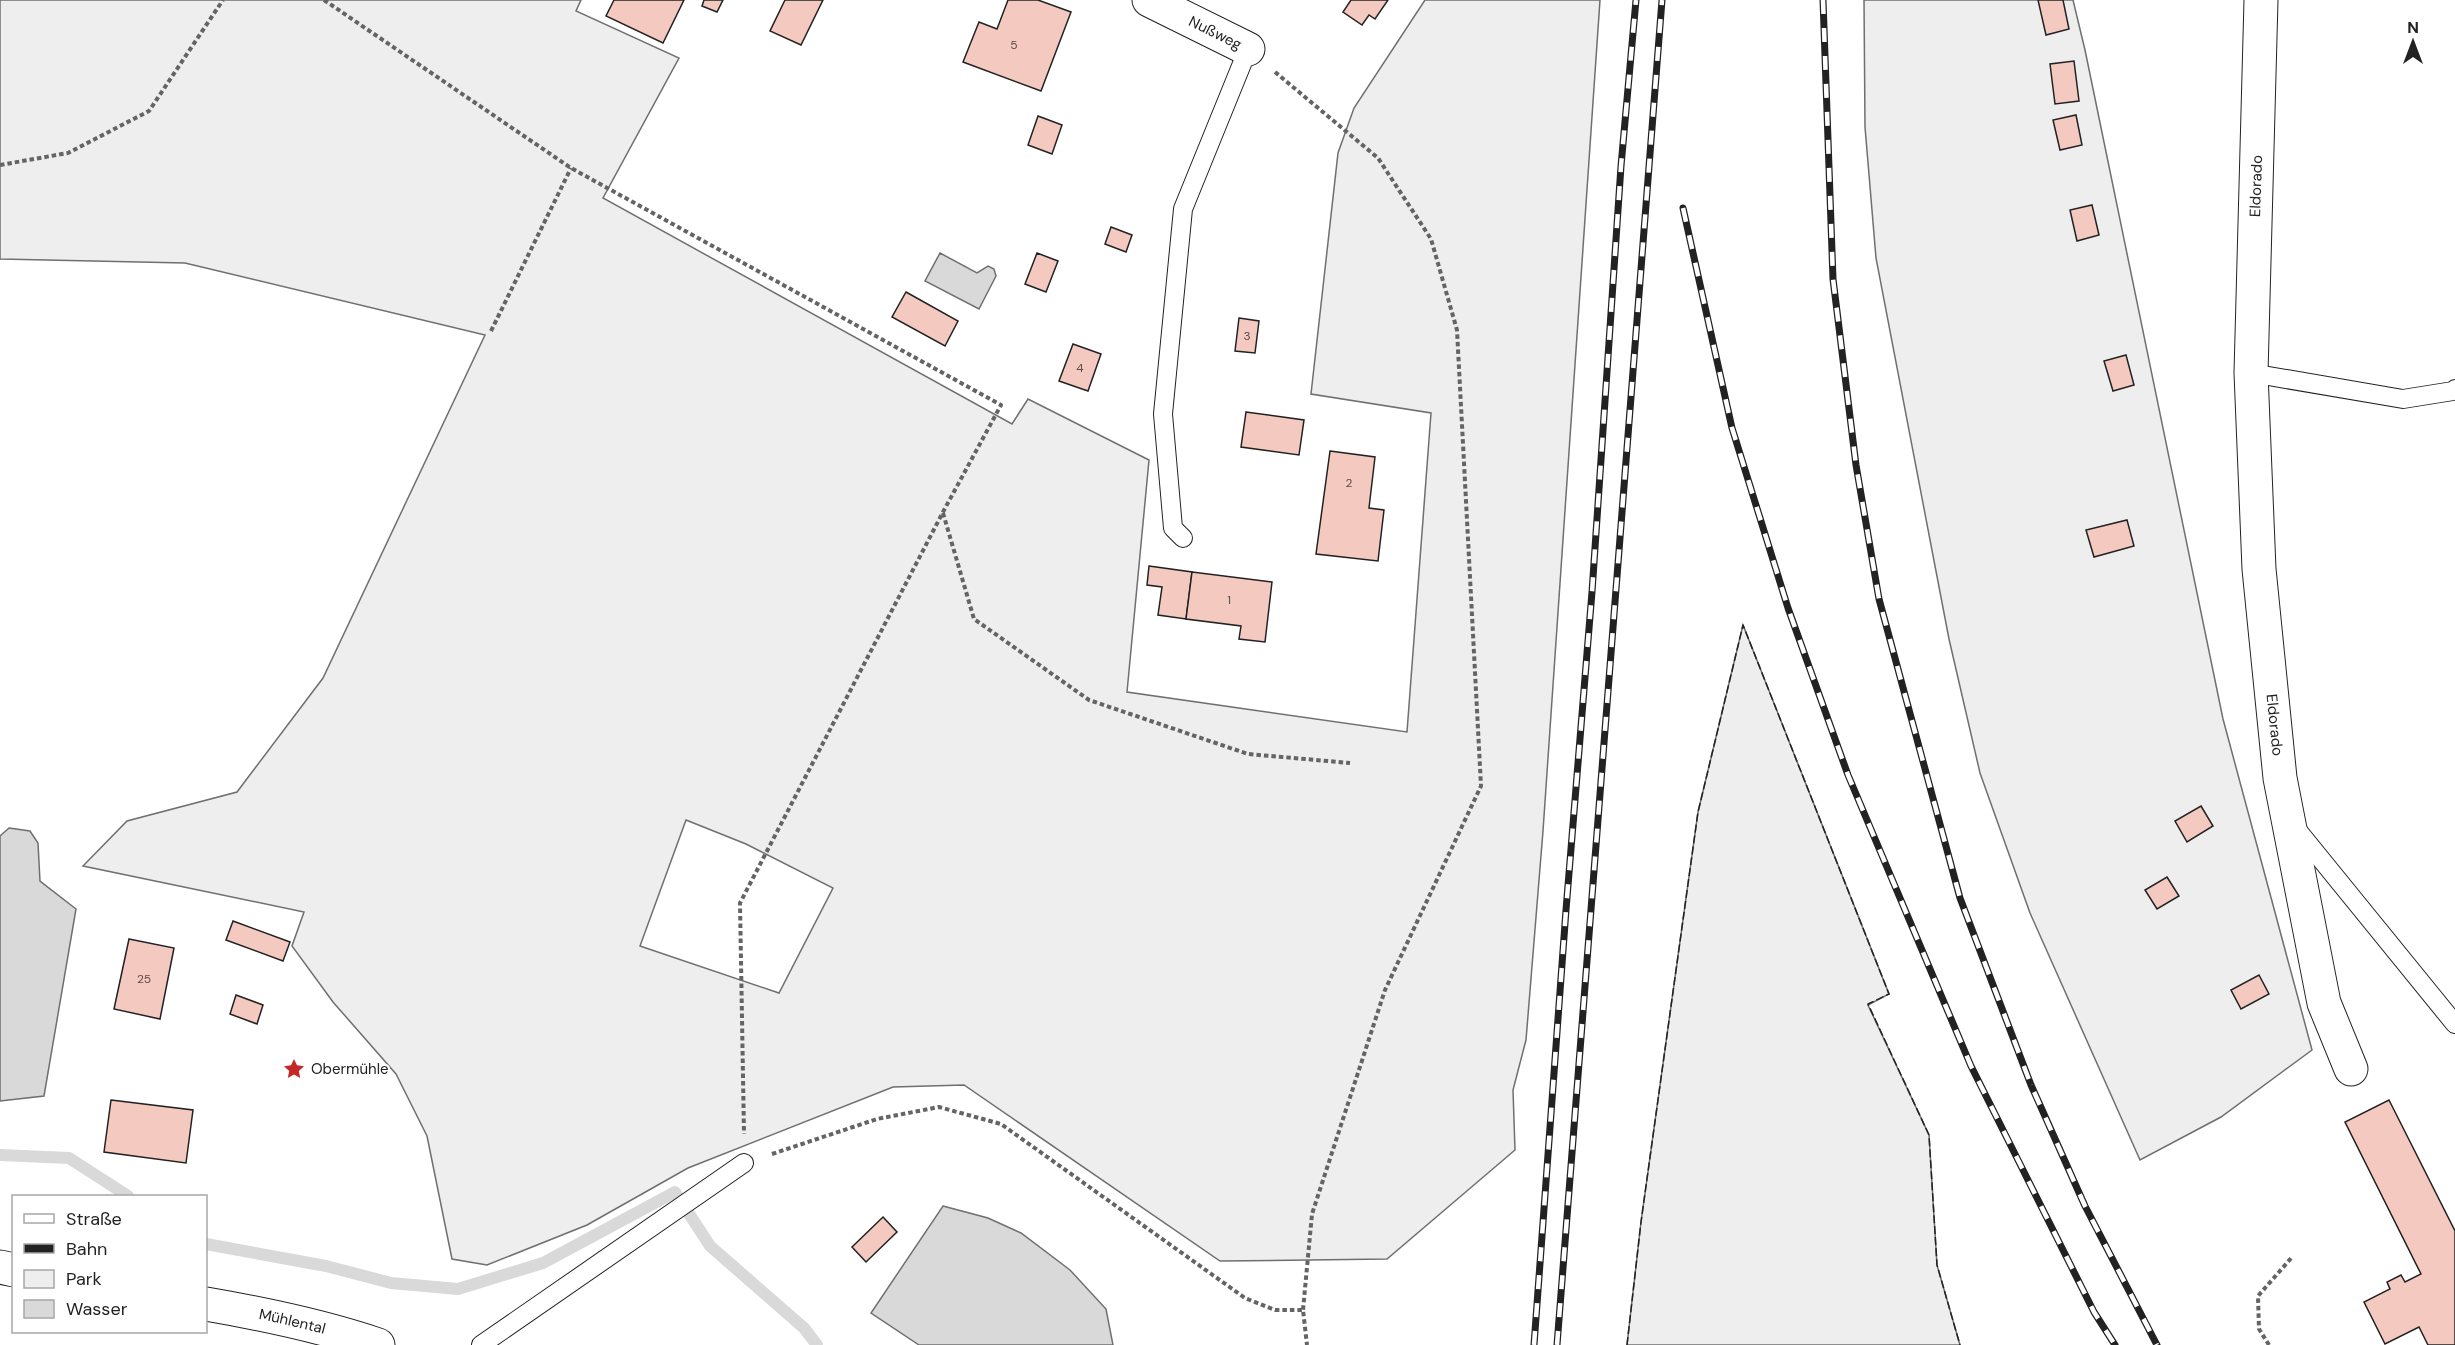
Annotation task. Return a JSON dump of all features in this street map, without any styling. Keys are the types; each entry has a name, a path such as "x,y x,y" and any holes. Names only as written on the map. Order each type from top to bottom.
{"street":[{"name":"Nußweg","path":"1149,0 1248,49"},
{"name":"Eldorado","path":"2261,0 2251,373 2259,569 2280,777 2324,1003 2350,1069"},
{"name":"Mühlental","path":"207,1304 257,1313 378,1345"}],"lane":[{"path":"1184,538 1173,528 1163,414 1184,209 1248,49"},
{"path":"2251,373 2403,399 2455,389"},
{"path":"2288,817 2455,1024"},
{"path":"481,1345 744,1163"}],"path":[{"path":"0,165 68,153 149,111 223,0"},
{"path":"324,0 571,168 1001,405 740,903 744,1163 877,1119 939,1107 1001,1124 1245,1298 1275,1310 1304,1310"},
{"path":"1248,49 1378,158 1431,239 1457,330 1481,786 1385,990 1312,1214 1304,1310 1307,1345"},
{"path":"491,331 571,168"},
{"path":"943,512 974,619 1089,700 1248,754 1350,763"},
{"path":"2269,1345 2259,1329 2258,1296 2293,1256"}],"green space":[{"path":"0,0 581,0 576,11 679,58 603,198 1012,424 1028,399 1149,460 1127,692 1407,732 1431,413 1311,394 1338,153 1354,108 1425,0 1600,0 1543,831 1526,1040 1513,1090 1515,1150 1387,1259 1220,1261 964,1085 893,1087 688,1168 587,1225 487,1265 452,1259 427,1136 396,1074 333,1002 292,946 304,912 83,866 127,821 237,792 323,678 485,335 185,263 0,259","holes":["686,820 746,844 833,888 779,993 640,946"]},
{"path":"1864,0 2073,0 2085,50 2223,719 2312,1050 2221,1117 2140,1160 2030,913 1980,773 1949,639 1876,258 1865,127"},
{"path":"1743,625 1889,994 1868,1005 1929,1135 1937,1265 1960,1345 1627,1345 1641,1222 1698,812"}],"water":[{"path":"940,253 977,273 988,266 994,269 996,276 979,309 925,281"},
{"path":"9,828 30,831 38,843 40,881 76,909 44,1096 0,1101 0,836"},
{"path":"943,1206 988,1218 1021,1233 1070,1270 1106,1309 1113,1345 919,1345 871,1313"}],"building":[{"path":"614,0 684,0 663,43 606,16"},
{"path":"704,0 723,0 717,12 702,6"},
{"path":"785,0 823,0 801,45 770,31"},
{"path":"1008,0 1038,0 1071,12 1041,91 963,62 979,22 997,29"},
{"path":"1351,0 1388,0 1375,19 1369,15 1362,25 1343,12"},
{"path":"2038,0 2063,0 2069,29 2046,35"},
{"path":"2074,61 2079,101 2055,104 2050,64"},
{"path":"2076,115 2082,145 2060,150 2053,120"},
{"path":"1038,116 1062,125 1052,154 1028,145"},
{"path":"2092,205 2099,235 2077,241 2070,210"},
{"path":"1111,227 1132,235 1126,252 1105,244"},
{"path":"1037,253 1058,261 1046,292 1025,284"},
{"path":"906,292 958,321 945,346 892,317"},
{"path":"1239,318 1259,321 1255,353 1235,351"},
{"path":"1073,344 1101,354 1088,391 1059,381"},
{"path":"2126,355 2134,385 2113,391 2104,361"},
{"path":"1246,412 1304,420 1299,455 1241,447"},
{"path":"1330,451 1375,457 1369,508 1384,510 1378,561 1316,554"},
{"path":"2127,520 2134,546 2094,557 2086,530"},
{"path":"1149,566 1192,572 1186,619 1158,615 1162,587 1147,585"},
{"path":"1192,572 1272,582 1265,642 1239,639 1241,626 1186,619"},
{"path":"2201,806 2213,826 2187,842 2175,821"},
{"path":"2167,877 2179,896 2157,909 2145,890"},
{"path":"233,921 290,942 283,961 226,940"},
{"path":"129,939 174,948 160,1019 114,1009"},
{"path":"2259,975 2269,994 2241,1009 2231,990"},
{"path":"236,995 263,1005 257,1024 230,1014"},
{"path":"111,1100 193,1110 186,1163 104,1152"},
{"path":"2389,1100 2455,1231 2455,1345 2428,1345 2419,1327 2385,1344 2364,1302 2390,1289 2387,1282 2401,1275 2405,1282 2421,1274 2345,1122"},
{"path":"883,1217 897,1232 866,1262 852,1247"}],"waterway":[{"path":"0,1155 69,1158 126,1195"},
{"path":"207,1244 326,1266 391,1283 458,1289 543,1263 675,1192 710,1246 804,1328 817,1345"}],"railway":[{"path":"1534,1345 1592,592 1621,166 1636,0"},
{"path":"1557,1345 1662,0"},
{"path":"1823,0 1833,279 1856,465 1879,599 1960,898 2031,1085 2085,1206 2157,1345"},
{"path":"1683,208 1732,428 1788,608 1848,775 1971,1066 2094,1312 2115,1345"}],"fence":[{"path":"1627,1345 1641,1222 1698,812 1743,625 1889,994 1868,1004 1929,1135 1937,1265 1960,1345"}],"place":[{"name":"Obermühle","path":"294,1069"}]}
